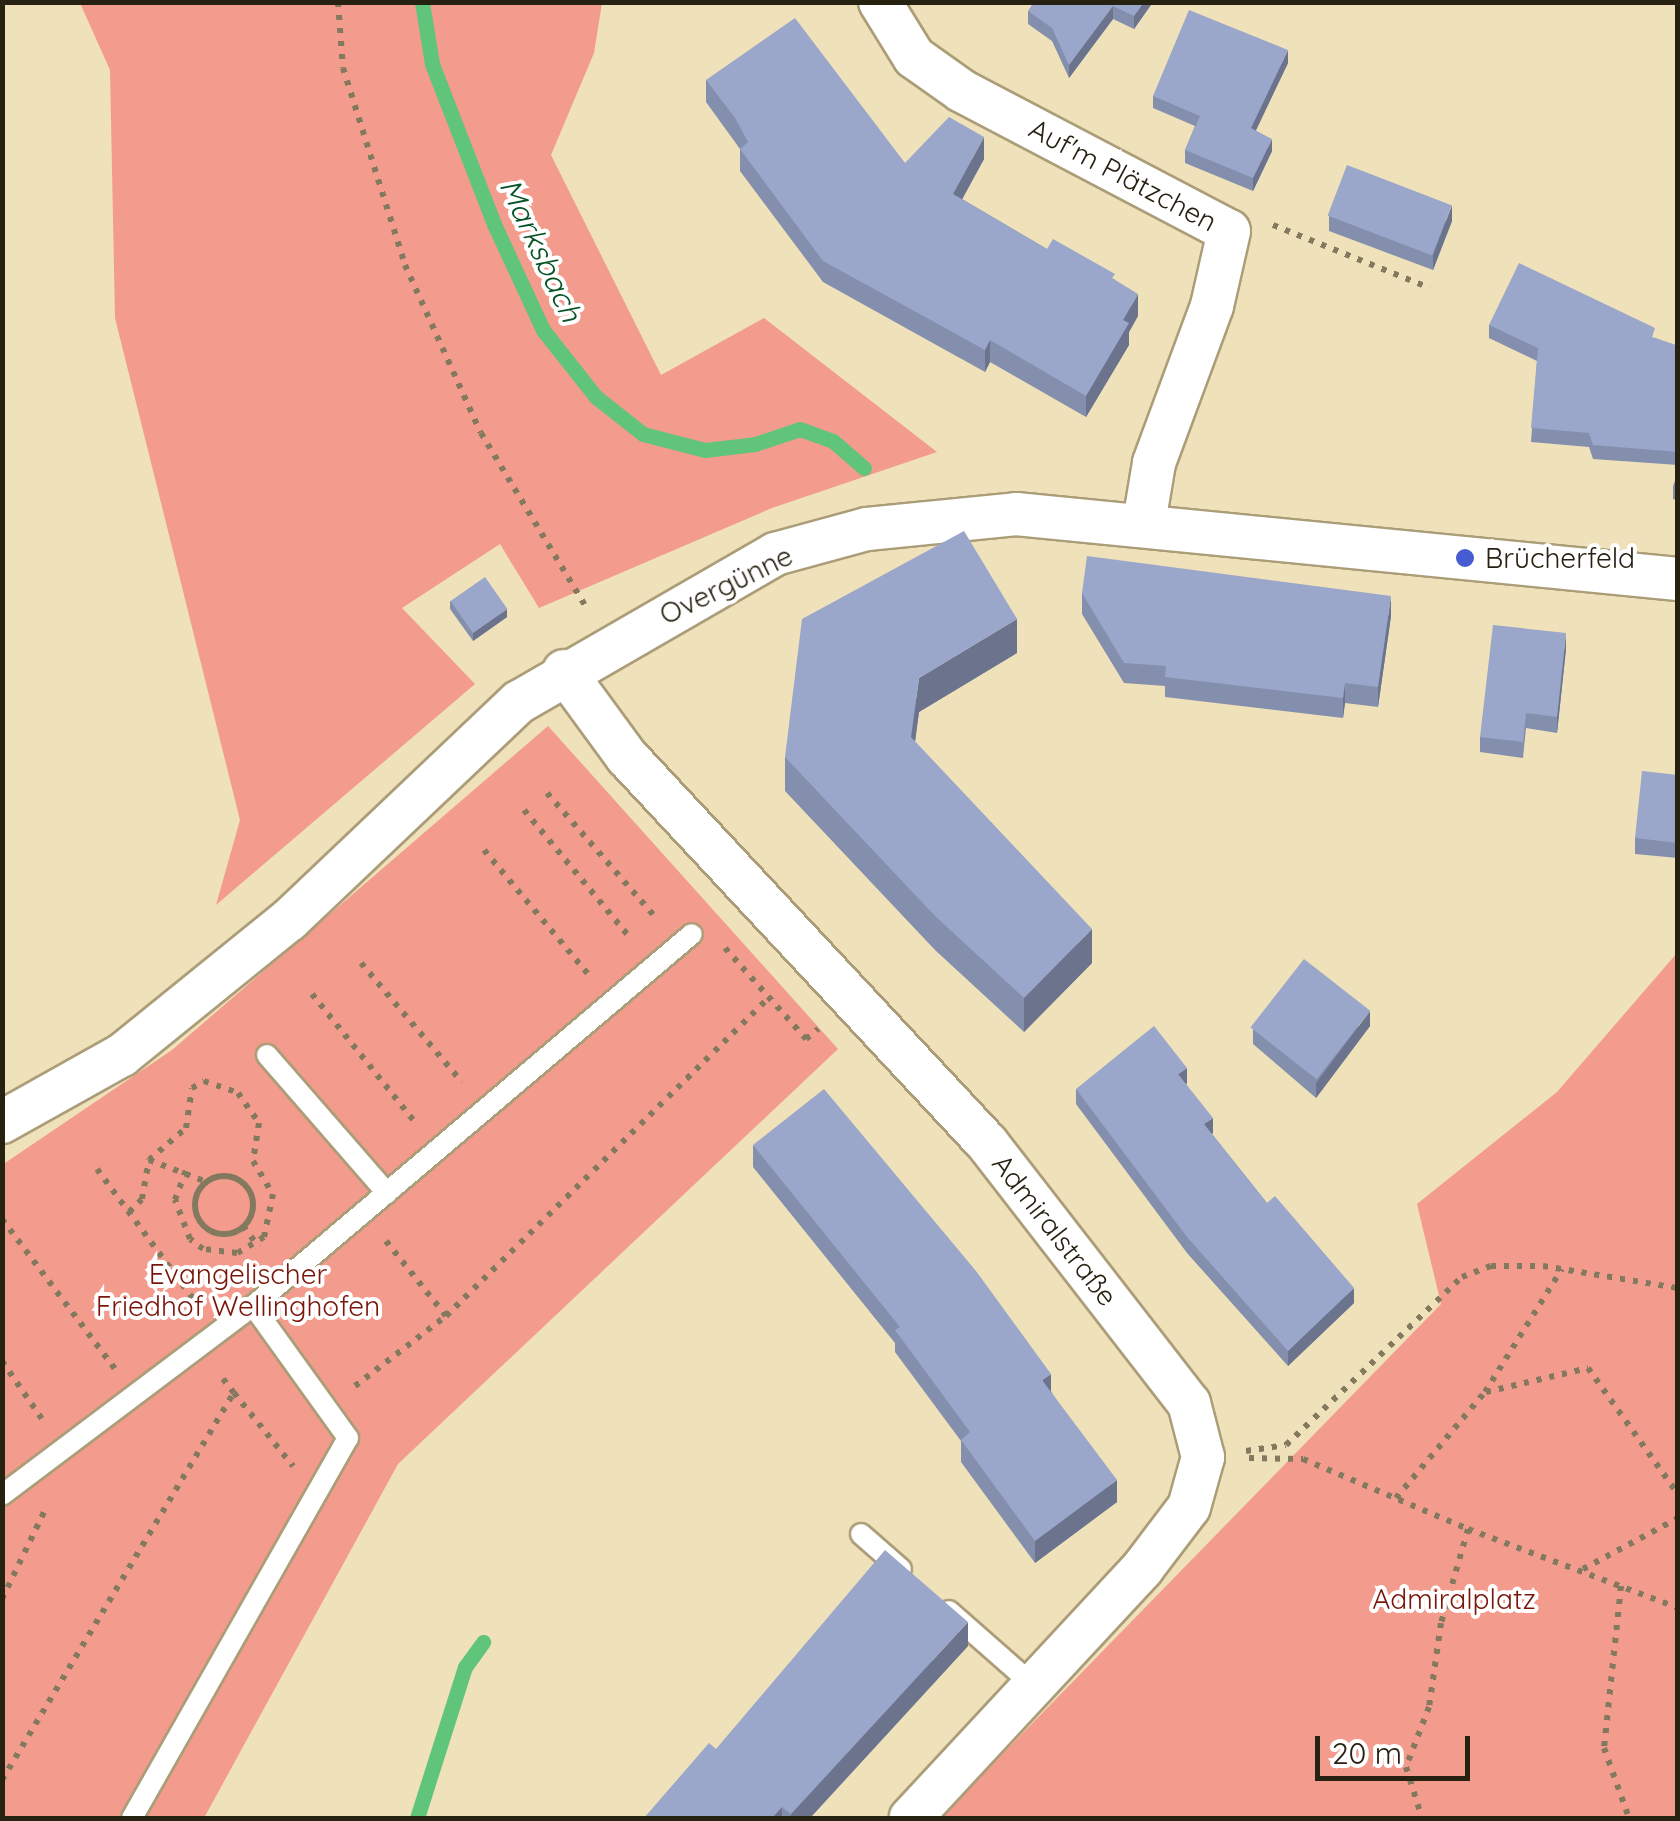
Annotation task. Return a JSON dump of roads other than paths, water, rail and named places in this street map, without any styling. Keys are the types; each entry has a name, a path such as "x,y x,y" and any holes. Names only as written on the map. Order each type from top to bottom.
{"street":[{"name":"Auf'm Plätzchen","path":"880,2 914,56 962,91 1228,230 1212,306 1154,463 1144,523"},
{"name":"Overgünne","path":"2,1122 122,1056 288,920 519,702 608,645 775,554 867,529 1016,514 1144,523 1678,579"},
{"name":"Admiralstraße","path":"564,672 627,758 986,1143 1189,1403 1203,1457 1189,1506 1142,1568 1034,1686"},
{"path":"911,1818 1034,1686"}],"lane":[{"path":"2,1496 70,1449 253,1306 686,940"},
{"path":"267,1054 387,1193"},
{"path":"132,1818 348,1438 253,1306"},
{"path":"861,1534 1034,1686"}],"waterway":[{"name":"Marksbach","path":"422,2 432,64 494,224 543,330 596,397 643,434 705,450 755,444 800,429 833,441 864,468"},
{"path":"417,1818 465,1667 483,1642"}],"place":[{"name":"Brücherfeld","path":"1465,558"}],"park label":[{"name":"Evangelischer Friedhof Wellinghofen","path":"238,1290"},
{"name":"Admiralplatz","path":"1454,1599"}]}
